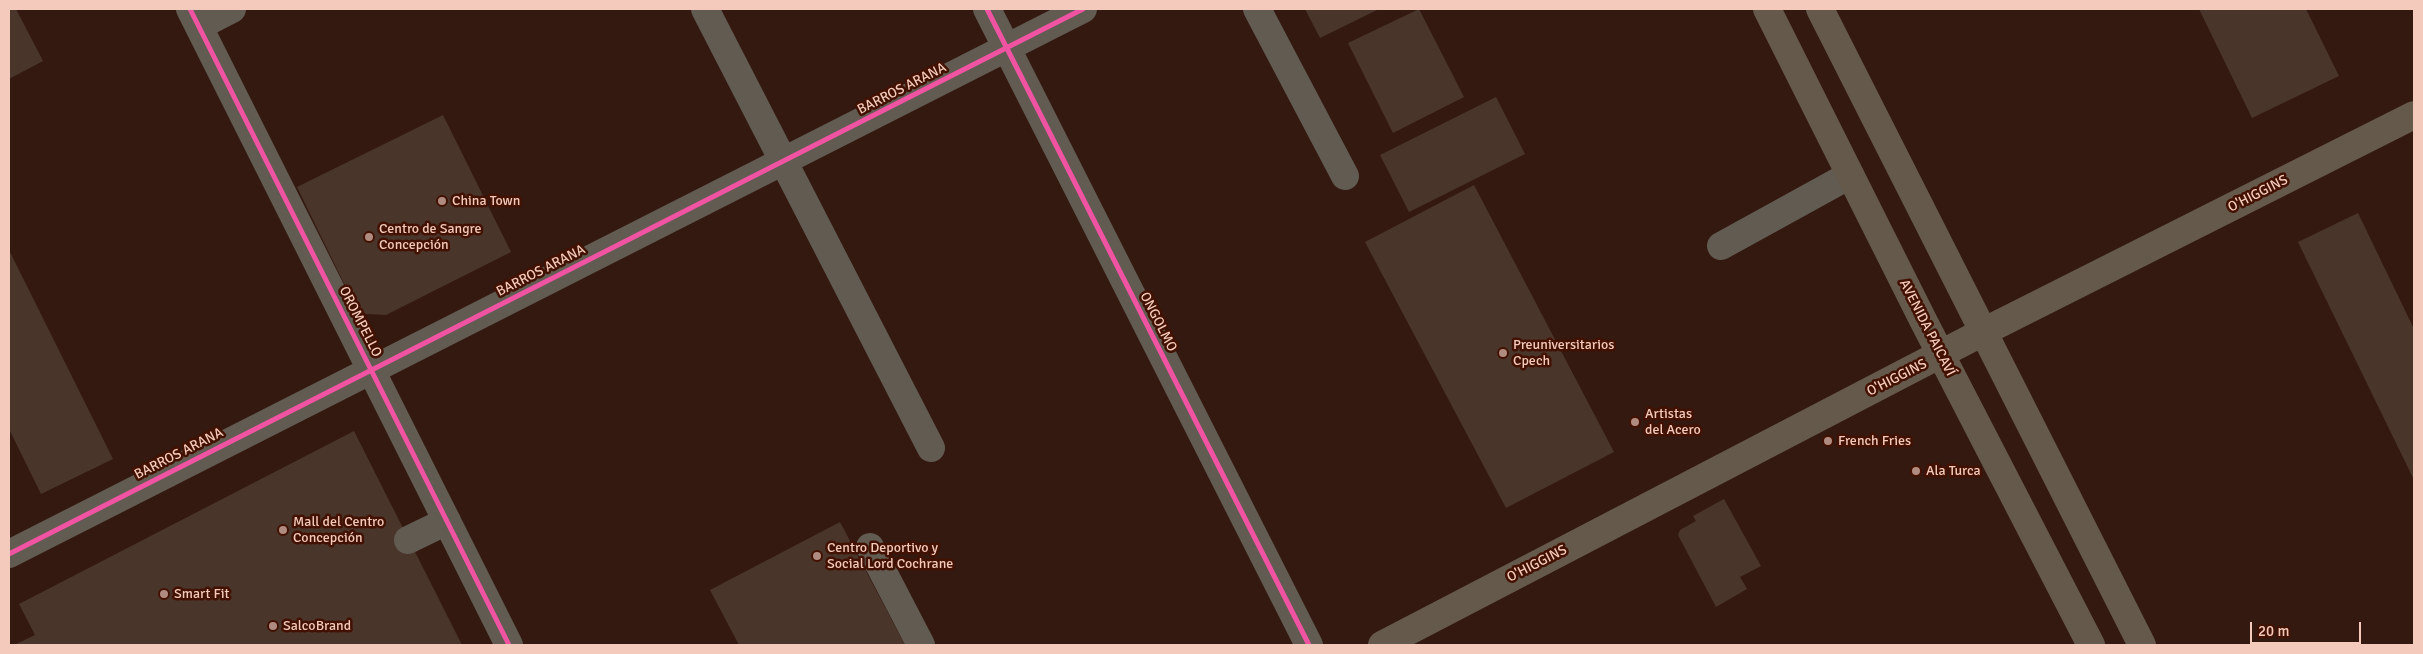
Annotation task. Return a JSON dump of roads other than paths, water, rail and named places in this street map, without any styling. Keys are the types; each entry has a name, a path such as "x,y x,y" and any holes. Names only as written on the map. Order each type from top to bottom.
{"main road":[{"name":"AVENIDA PAICAVÍ","path":"1766,9 2090,645"},
{"path":"1820,9 2142,645"},
{"name":"O'HIGGINS","path":"1382,645 1982,332 2414,115"}],"street":[{"path":"195,17 232,9"},
{"path":"705,9 931,448"},
{"name":"ONGOLMO","path":"987,9 1309,645"},
{"name":"BARROS ARANA","path":"9,554 1083,9"},
{"path":"1257,9 1345,176"},
{"name":"OROMPELLO","path":"195,17 447,521 501,643"},
{"path":"1721,246 1850,174"},
{"path":"408,540 447,521"},
{"path":"870,547 921,645"}],"place":[{"name":"China Town","path":"442,201"},
{"name":"Centro de Sangre Concepción","path":"369,237"},
{"name":"Preuniversitarios Cpech","path":"1503,353"},
{"name":"Artistas del Acero","path":"1635,422"},
{"name":"French Fries","path":"1828,441"},
{"name":"Ala Turca","path":"1916,471"},
{"name":"Mall del Centro Concepción","path":"283,530"},
{"name":"Centro Deportivo y Social Lord Cochrane","path":"817,556"},
{"name":"Smart Fit","path":"164,594"},
{"name":"SalcoBrand","path":"273,626"}]}
